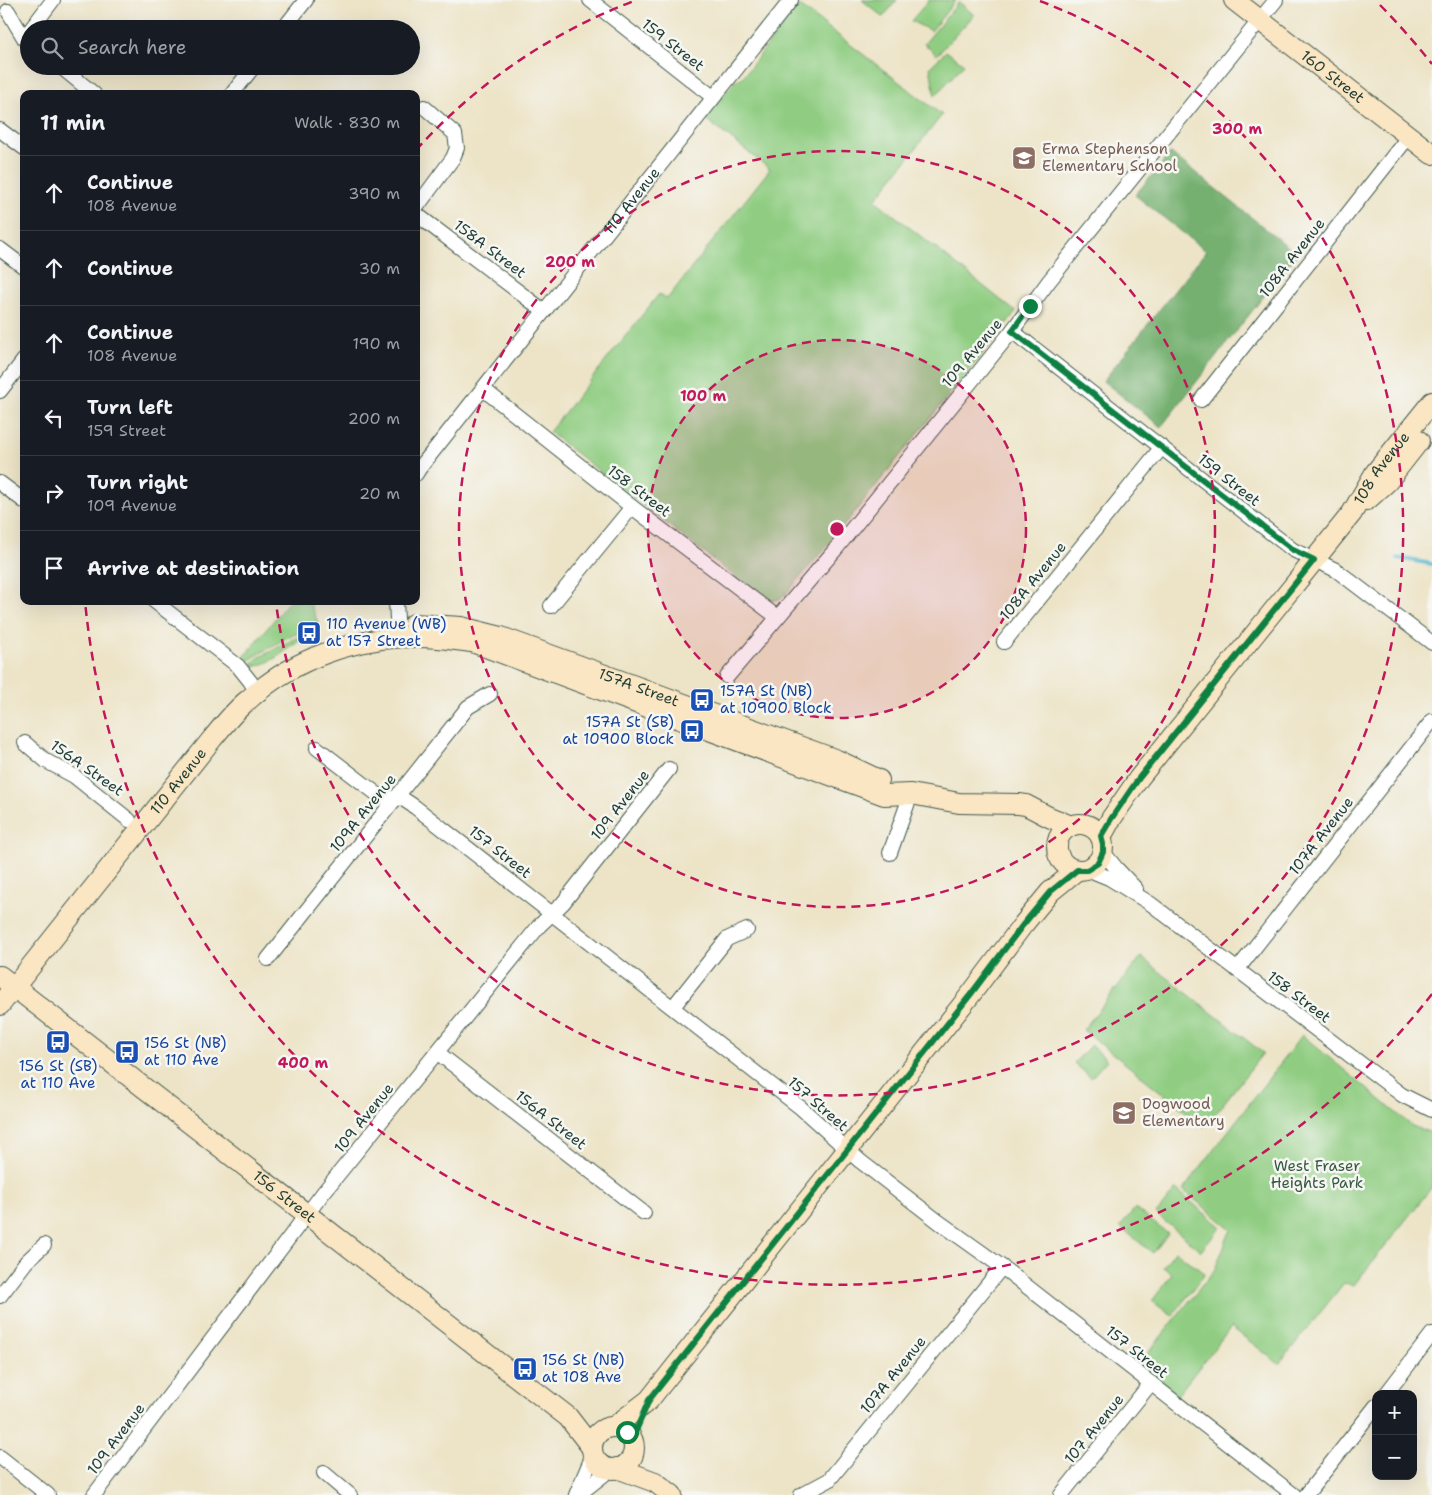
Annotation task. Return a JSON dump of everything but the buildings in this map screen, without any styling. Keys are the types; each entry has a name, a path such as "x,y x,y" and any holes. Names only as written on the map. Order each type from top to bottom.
{"street":[{"path":"39,20 53,0"},
{"path":"290,20 306,0"},
{"name":"159 Street","path":"590,0 713,97"},
{"name":"110 Avenue","path":"420,468 791,0"},
{"name":"160 Street","path":"1234,0 1432,154"},
{"name":"109 Avenue","path":"728,677 835,550 1276,0"},
{"path":"8,11 20,25"},
{"path":"71,75 89,90"},
{"path":"235,90 247,75"},
{"path":"420,203 454,158 457,148 455,134 424,107"},
{"path":"0,130 20,145"},
{"name":"108A Avenue","path":"1201,400 1409,136"},
{"name":"158A Street","path":"420,217 544,311"},
{"path":"0,249 20,265"},
{"name":"159 Street","path":"1012,331 1293,550 1336,570 1432,643"},
{"path":"0,391 20,365"},
{"name":"158 Street","path":"483,389 632,507 777,617"},
{"name":"108 Avenue","path":"1090,835 1111,819 1139,778 1352,513 1375,474 1432,402"},
{"name":"108 Avenue","path":"1352,513 1387,482 1432,424"},
{"name":"108A Avenue","path":"1004,642 1162,447"},
{"path":"0,483 20,498"},
{"path":"551,606 632,507"},
{"path":"159,605 238,666 254,686"},
{"path":"396,605 397,631"},
{"name":"157A Street","path":"397,631 450,625 502,637 837,760 906,794 959,803 1026,805 1049,818 1090,835"},
{"name":"110 Avenue","path":"0,1005 4,981 129,820 209,721 254,686 282,659 316,642 356,630 397,631"},
{"name":"110 Avenue","path":"4,981 89,892 236,711 254,686"},
{"name":"109A Avenue","path":"268,959 468,707 490,694"},
{"name":"107A Avenue","path":"1237,970 1432,721"},
{"name":"156A Street","path":"25,743 46,760 74,776 129,820"},
{"name":"157 Street","path":"317,748 377,794 384,797 403,799 415,807 802,1108 847,1150 939,1222 1002,1267 1294,1495"},
{"name":"109 Avenue","path":"94,1495 307,1214 539,926 564,903 669,769"},
{"path":"890,853 906,794"},
{"name":"157A Street","path":"1003,803 1024,811 1043,826 1057,850"},
{"path":"89,892 89,883 129,830 129,820"},
{"path":"577,1495 596,1434 649,1400 1050,892 1082,870 1098,863 1090,835 1061,833 1045,888 1022,926"},
{"name":"158 Street","path":"1090,835 1116,868 1151,904"},
{"path":"1057,850 1066,866 1082,870"},
{"name":"158 Street","path":"1082,870 1108,878 1151,904 1402,1095 1432,1110"},
{"path":"672,1007 727,940 747,930"},
{"name":"156 Street","path":"4,981 568,1417 592,1451"},
{"name":"156A Street","path":"438,1053 644,1213"},
{"path":"0,1296 26,1262 44,1245"},
{"name":"107A Avenue","path":"801,1495 829,1480 1002,1267"},
{"path":"1389,1390 1432,1334"},
{"name":"107 Avenue","path":"1061,1495 1151,1383"},
{"path":"577,1495 614,1469 627,1464 632,1456 633,1444 649,1400"},
{"path":"1306,1495 1372,1411"},
{"name":"156 Street","path":"568,1417 609,1427"},
{"path":"609,1427 627,1432 655,1482"},
{"path":"592,1451 601,1466 655,1482 672,1495"},
{"path":"0,1457 48,1495"},
{"path":"324,1473 350,1495"}],"green space":[{"path":"862,0 897,0 883,17"},
{"path":"929,0 956,0 931,31 911,21"},
{"path":"959,2 974,15 937,55 924,44"},
{"path":"799,5 942,115 875,200 1016,312 828,545 784,596 772,601 761,597 549,432 659,294 667,299 770,169 704,118 736,80 742,78"},
{"path":"946,51 964,64 935,96 930,67"},
{"path":"1171,153 1297,254 1161,427 1103,381 1206,251 1135,195"},
{"path":"286,605 311,605 319,625 286,638 244,663 241,661"},
{"path":"305,633 306,636 281,655 253,667 253,662 258,658"},
{"path":"1141,957 1263,1053 1205,1127 1083,1030"},
{"name":"West Fraser Heights Park","path":"1302,1035 1412,1126 1432,1133 1432,1187 1354,1285 1344,1283 1279,1364 1231,1327 1175,1398 1136,1368 1215,1269 1231,1229 1183,1190"},
{"path":"1091,1045 1107,1060 1091,1078 1074,1063"},
{"path":"1176,1189 1221,1227 1201,1251 1156,1214"},
{"path":"1135,1208 1168,1234 1153,1253 1120,1227"},
{"path":"1175,1251 1205,1274 1172,1316 1152,1301 1172,1274 1163,1267"}],"waterway":[{"path":"1398,558 1432,564"}],"place":[{"name":"Erma Stephenson Elementary School","path":"1024,158"},
{"name":"110 Avenue (WB) at 157 Street","path":"309,633"},
{"name":"157A St (NB) at 10900 Block","path":"702,700"},
{"name":"157A St (SB) at 10900 Block","path":"692,731"},
{"name":"156 St (SB) at 110 Ave","path":"58,1042"},
{"name":"156 St (NB) at 110 Ave","path":"127,1052"},
{"name":"Dogwood Elementary","path":"1124,1113"},
{"name":"156 St (NB) at 108 Ave","path":"525,1369"}],"route":[{"path":"627,1432 632,1440 649,1400 1050,892 1077,870 1087,870 1098,863 1103,852 1101,836 1139,778 1314,560 1293,550 1012,331 1030,306"}]}
